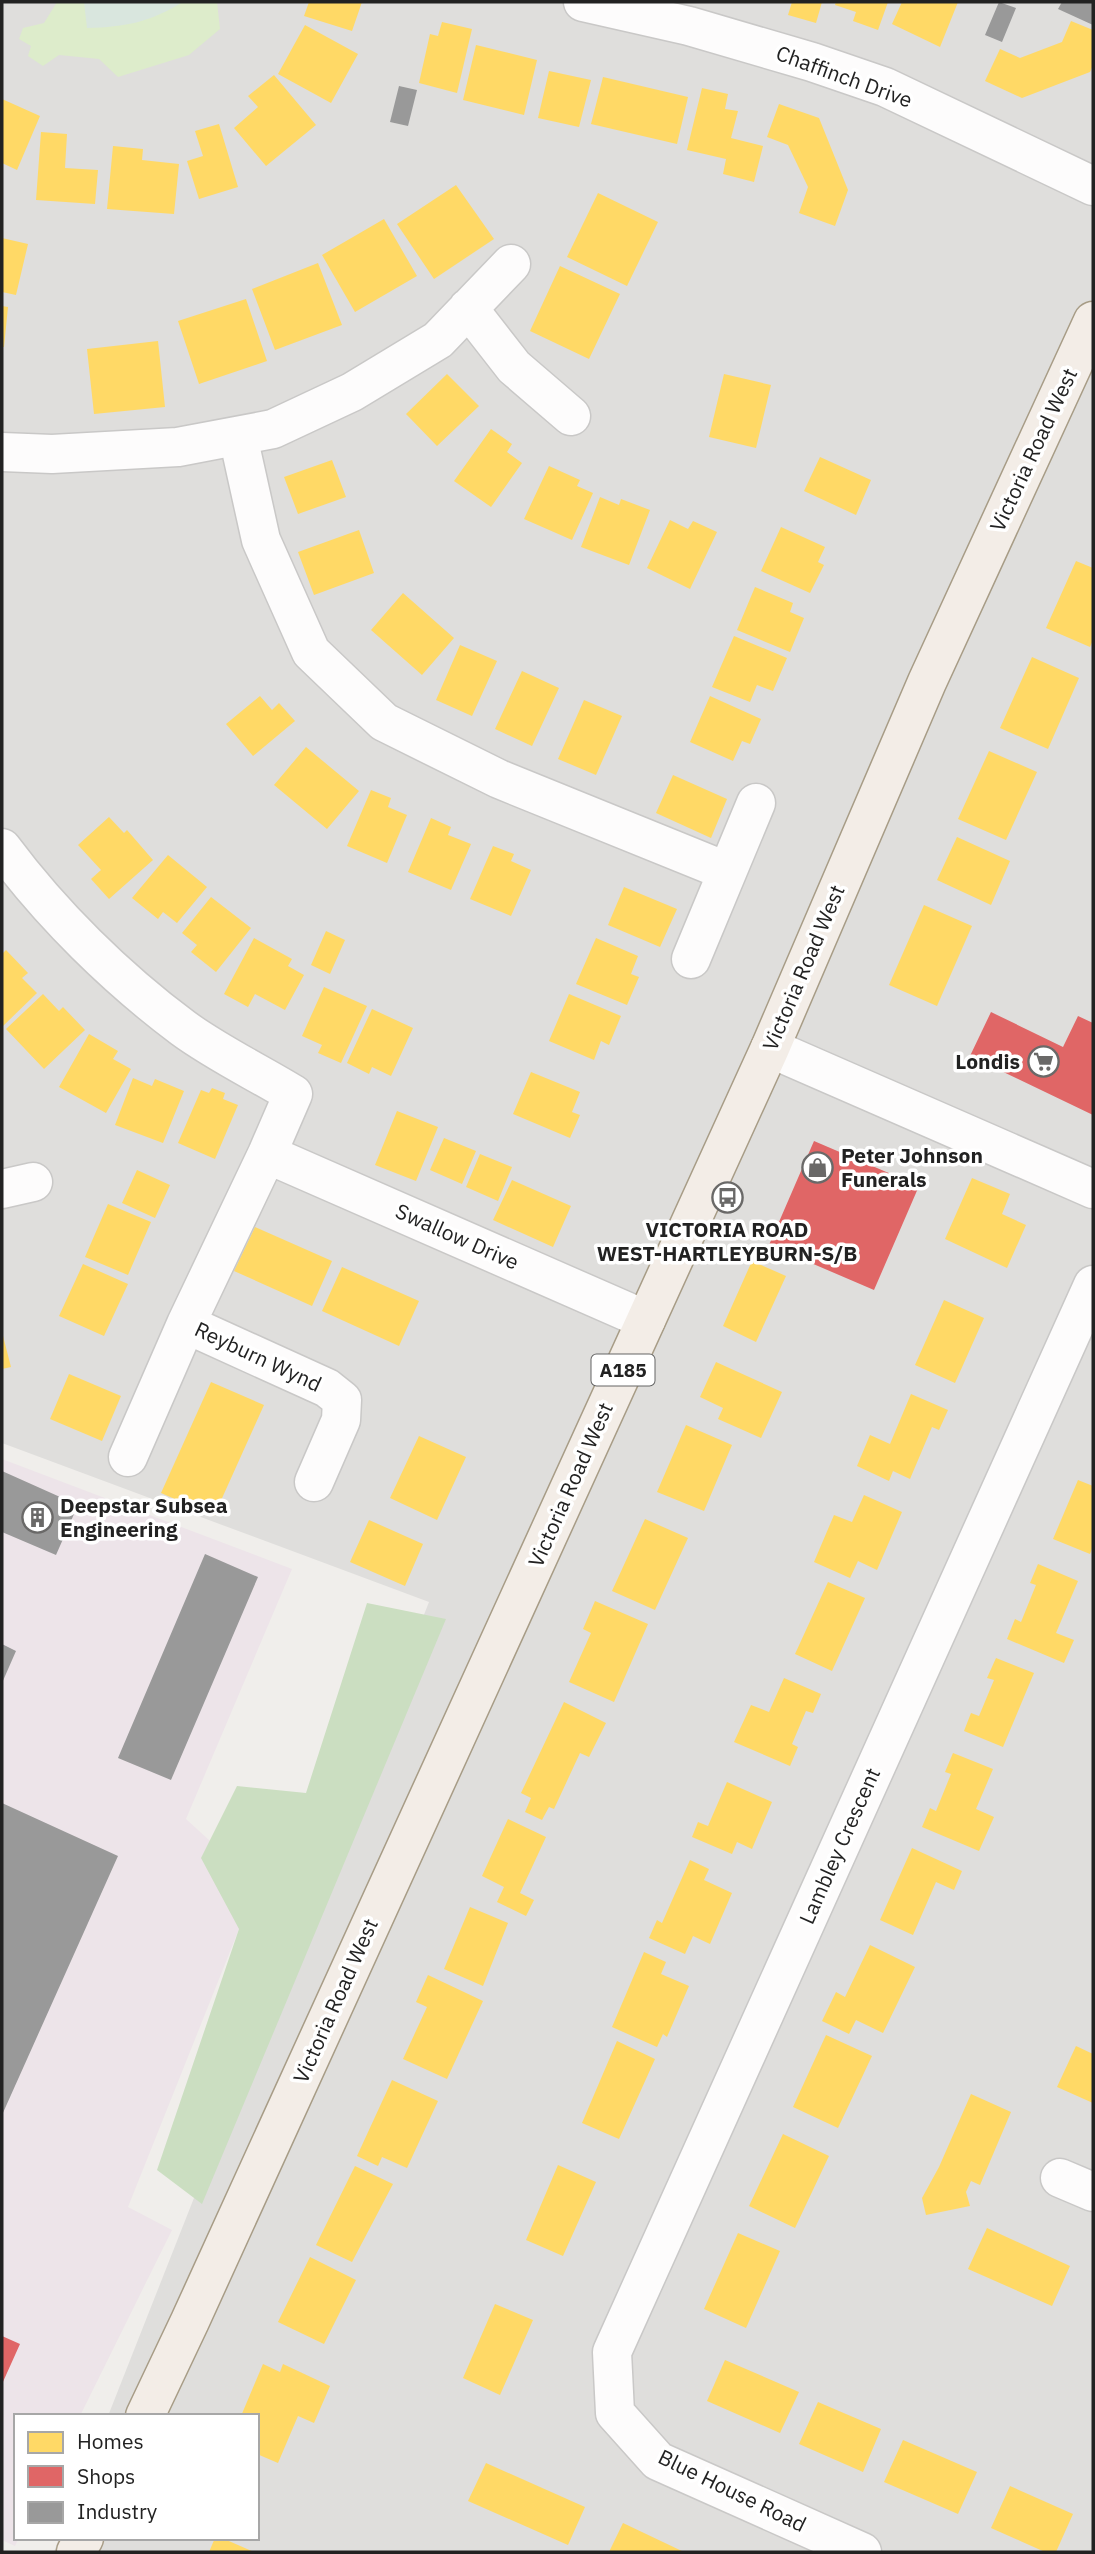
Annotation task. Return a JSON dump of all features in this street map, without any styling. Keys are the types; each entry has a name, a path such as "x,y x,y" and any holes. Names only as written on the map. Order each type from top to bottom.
{"main road":[{"name":"Victoria Road West","path":"146,2414 770,1048 927,682 1093,321"}],"street":[{"name":"Chaffinch Drive","path":"583,2 690,26 885,87 1093,186"},
{"path":"2,452 52,454 178,447 273,429 352,392 438,340 511,264"},
{"path":"468,308 514,367 571,416"},
{"path":"238,436 261,540 311,652 384,722 499,779 726,871"},
{"path":"691,959 756,803"},
{"name":"Reyburn Wynd","path":"2,848 19,871 100,958 184,1029 293,1094 186,1324 327,1388 342,1400 341,1420 314,1482"},
{"path":"770,1048 1093,1189"},
{"name":"Swallow Drive","path":"267,1154 646,1320"},
{"name":"Lambley Crescent","path":"615,2413 612,2352 1093,1285"},
{"path":"128,1457 186,1324"},
{"name":"Blue House Road","path":"615,2413 657,2461 862,2552"}],"shaded area":[{"path":"2,2 1093,2 1093,2552 54,2552 58,2540 259,2540 259,2414 109,2414 429,1602 2,1443"},
{"path":"84,2 183,2 137,22 87,28"},
{"path":"2,1459 292,1569 186,1819 257,1884 128,2207 172,2230 81,2414 14,2414 14,2540 18,2540 15,2546 2,2540"}],"green space":[{"path":"57,2 217,2 220,29 189,55 118,77 99,59 59,55 43,66 28,56 31,46 19,39 23,28 44,23"},
{"path":"367,1603 446,1619 202,2204 157,2170 239,1929 201,1858 237,1786 306,1793"}],"building: Homes":[{"path":"309,2 362,2 352,31 304,16"},
{"path":"792,2 822,2 816,23 788,15"},
{"path":"836,2 888,2 878,30 853,21 856,12 835,5"},
{"path":"902,2 958,2 940,47 892,24"},
{"path":"1071,21 1093,30 1093,65 1090,72 1022,98 985,81 1000,49 1020,58 1062,42"},
{"path":"442,22 472,29 457,93 419,83 430,34 438,36"},
{"path":"305,25 358,54 331,103 278,74"},
{"path":"476,45 537,60 524,115 463,100"},
{"path":"549,71 591,80 579,127 538,118"},
{"path":"274,75 316,125 266,166 234,128 258,107 248,96"},
{"path":"603,77 688,97 677,144 591,124"},
{"path":"702,88 728,94 725,109 738,111 731,138 763,146 754,182 723,174 726,159 687,150"},
{"path":"2,99 40,116 17,170 2,163"},
{"path":"779,104 819,118 848,190 835,226 799,213 808,187 788,145 767,137"},
{"path":"219,124 238,187 199,199 187,161 203,156 195,131"},
{"path":"41,132 67,134 65,168 98,170 95,204 36,200"},
{"path":"113,146 143,149 142,160 179,164 174,214 107,209"},
{"path":"456,185 494,239 434,279 397,224"},
{"path":"598,193 658,222 627,286 567,257"},
{"path":"384,219 417,276 355,312 322,255"},
{"path":"2,238 28,244 16,295 2,292"},
{"path":"318,263 342,325 275,350 252,289"},
{"path":"560,266 620,294 589,359 530,331"},
{"path":"246,299 267,361 199,384 178,321"},
{"path":"2,306 8,307 4,347 2,347"},
{"path":"158,341 165,407 94,414 87,349"},
{"path":"447,374 479,406 437,446 406,414"},
{"path":"724,374 771,385 756,448 709,437"},
{"path":"491,429 512,444 507,452 522,463 491,507 454,481"},
{"path":"820,457 871,480 856,515 804,491"},
{"path":"332,460 346,497 298,514 284,477"},
{"path":"549,466 580,480 577,486 593,493 572,540 524,519"},
{"path":"600,497 619,505 621,499 650,510 629,565 581,547"},
{"path":"670,520 688,529 693,521 717,532 690,589 647,568"},
{"path":"781,527 825,547 818,562 824,565 810,593 761,571"},
{"path":"359,530 374,573 314,595 298,552"},
{"path":"1076,561 1093,568 1093,640 1090,647 1046,628"},
{"path":"755,587 793,603 790,612 804,618 790,652 737,630"},
{"path":"403,593 454,638 422,675 371,630"},
{"path":"734,636 787,658 773,691 757,685 750,702 712,687"},
{"path":"460,645 497,661 472,716 436,700"},
{"path":"1032,657 1079,678 1048,749 1000,728"},
{"path":"522,671 559,688 532,746 495,729"},
{"path":"260,696 272,710 279,703 295,721 253,756 226,724"},
{"path":"710,696 761,719 750,744 742,741 733,761 690,742"},
{"path":"584,700 622,716 596,775 558,759"},
{"path":"306,747 359,791 327,829 274,785"},
{"path":"989,751 1037,772 1006,840 958,819"},
{"path":"673,775 727,799 711,838 656,813"},
{"path":"371,790 391,798 388,807 407,815 387,863 347,846"},
{"path":"109,817 124,833 127,830 153,860 109,899 91,879 101,870 78,845"},
{"path":"431,818 451,827 448,835 471,844 451,890 408,872"},
{"path":"957,837 1010,861 991,905 937,880"},
{"path":"493,846 514,854 511,861 531,870 511,916 470,899"},
{"path":"168,855 207,887 177,923 163,912 158,919 132,898"},
{"path":"624,887 677,909 660,947 608,925"},
{"path":"211,897 251,928 216,972 191,952 197,945 182,933"},
{"path":"924,905 972,926 937,1006 889,985"},
{"path":"326,931 345,940 330,974 311,965"},
{"path":"254,938 292,959 288,966 304,975 285,1010 255,994 248,1007 224,994"},
{"path":"596,938 638,956 631,974 639,977 627,1005 576,984"},
{"path":"6,950 28,973 22,978 37,993 2,1027 2,954"},
{"path":"324,987 367,1006 341,1063 318,1053 322,1045 302,1036"},
{"path":"43,994 59,1011 63,1007 85,1030 44,1069 6,1029"},
{"path":"569,994 621,1016 609,1045 601,1041 594,1060 549,1041"},
{"path":"372,1009 413,1028 391,1076 372,1067 369,1074 347,1063"},
{"path":"89,1034 118,1051 113,1059 131,1069 106,1113 59,1087"},
{"path":"531,1072 580,1092 572,1112 580,1115 570,1138 513,1114"},
{"path":"133,1078 152,1086 155,1079 184,1091 163,1143 115,1125"},
{"path":"212,1088 225,1093 223,1099 238,1105 215,1159 178,1143 201,1090 209,1093"},
{"path":"397,1111 438,1127 416,1181 375,1165"},
{"path":"444,1138 476,1151 462,1184 430,1170"},
{"path":"480,1154 512,1167 498,1201 466,1187"},
{"path":"137,1170 170,1185 155,1218 122,1203"},
{"path":"972,1178 1010,1194 1002,1214 1026,1225 1007,1268 945,1239"},
{"path":"512,1180 571,1206 553,1247 493,1220"},
{"path":"108,1204 151,1222 128,1275 85,1257"},
{"path":"255,1227 332,1261 312,1306 234,1271"},
{"path":"752,1261 786,1276 756,1342 723,1326"},
{"path":"83,1264 128,1284 104,1336 59,1316"},
{"path":"342,1267 419,1301 399,1346 322,1311"},
{"path":"944,1300 984,1318 955,1383 915,1365"},
{"path":"2,1332 11,1367 2,1369"},
{"path":"716,1362 782,1392 761,1438 718,1419 723,1408 700,1397"},
{"path":"69,1374 121,1396 102,1441 50,1419"},
{"path":"211,1382 264,1405 214,1516 161,1493"},
{"path":"911,1394 948,1410 939,1430 932,1427 910,1479 893,1471 889,1481 857,1466 870,1435 890,1444"},
{"path":"686,1425 732,1445 704,1511 657,1492"},
{"path":"419,1436 466,1457 437,1520 390,1498"},
{"path":"1078,1480 1093,1486 1093,1546 1090,1554 1053,1539"},
{"path":"864,1495 902,1512 877,1570 858,1561 850,1578 814,1562 834,1515 852,1522"},
{"path":"645,1519 688,1538 655,1610 612,1591"},
{"path":"369,1520 423,1544 405,1586 350,1562"},
{"path":"1038,1564 1078,1581 1056,1633 1074,1640 1064,1663 1007,1639 1015,1619 1021,1622 1036,1585 1030,1583"},
{"path":"828,1582 865,1598 832,1671 795,1654"},
{"path":"595,1601 648,1624 614,1702 569,1682 591,1633 583,1629"},
{"path":"996,1658 1034,1673 1003,1747 964,1731 971,1713 979,1716 994,1680 987,1678"},
{"path":"784,1678 821,1694 813,1713 806,1711 792,1744 798,1747 790,1766 734,1742 751,1705 769,1712"},
{"path":"564,1702 606,1723 589,1757 580,1753 554,1809 549,1807 542,1820 525,1812 531,1798 521,1793"},
{"path":"953,1753 993,1769 976,1809 994,1817 979,1851 922,1827 930,1808 936,1811 951,1774 945,1772"},
{"path":"727,1782 772,1802 752,1849 737,1842 732,1854 692,1837 698,1822 708,1826"},
{"path":"508,1819 546,1837 520,1893 534,1900 526,1916 497,1902 504,1887 482,1876"},
{"path":"912,1848 962,1871 954,1890 936,1882 913,1935 880,1920"},
{"path":"690,1860 709,1869 704,1880 732,1893 710,1944 693,1936 685,1954 649,1938 657,1920 662,1923"},
{"path":"470,1907 508,1923 483,1986 444,1969"},
{"path":"870,1945 915,1967 883,2033 856,2020 849,2034 822,2021 836,1992 845,1997"},
{"path":"644,1952 666,1962 661,1974 689,1986 667,2037 663,2034 657,2047 612,2027"},
{"path":"428,1975 483,2001 447,2079 403,2059 427,2007 416,2002"},
{"path":"826,2035 872,2056 838,2128 793,2107"},
{"path":"617,2041 655,2059 619,2139 582,2123"},
{"path":"1076,2046 1093,2054 1093,2103 1057,2087"},
{"path":"392,2080 438,2101 407,2168 382,2157 378,2166 357,2156"},
{"path":"971,2094 1011,2112 980,2185 971,2181 966,2192 970,2206 926,2215 922,2198 939,2167"},
{"path":"783,2134 829,2156 795,2228 749,2206"},
{"path":"558,2165 596,2182 563,2256 526,2240"},
{"path":"355,2166 393,2184 352,2262 316,2245"},
{"path":"987,2228 1070,2266 1052,2306 968,2269"},
{"path":"738,2233 780,2251 746,2328 704,2309"},
{"path":"310,2257 356,2280 324,2344 278,2322"},
{"path":"495,2304 533,2320 500,2395 463,2378"},
{"path":"725,2360 799,2392 780,2433 707,2401"},
{"path":"263,2364 280,2372 283,2364 330,2386 314,2423 298,2416 278,2463 259,2455 259,2414 242,2414"},
{"path":"818,2402 881,2429 863,2472 799,2444"},
{"path":"903,2440 977,2472 958,2514 884,2482"},
{"path":"486,2463 585,2507 568,2545 468,2501"},
{"path":"1010,2486 1073,2514 1056,2552 1045,2552 991,2528"},
{"path":"623,2523 684,2552 609,2552"},
{"path":"214,2540 227,2540 254,2552 209,2552"}],"building: Shops":[{"path":"991,1012 1063,1047 1078,1016 1093,1023 1093,1115 970,1056"},
{"path":"814,1141 919,1186 874,1290 769,1245"},
{"path":"2,2336 20,2344 2,2384"}],"building: Industry":[{"path":"999,2 1016,8 1002,42 985,35"},
{"path":"1062,2 1093,2 1093,25 1058,9"},
{"path":"399,86 417,90 408,126 390,122"},
{"name":"Deepstar Subsea Engineering","path":"2,1471 78,1505 56,1555 2,1532"},
{"path":"205,1554 258,1577 171,1780 118,1758"},
{"path":"2,1644 16,1651 2,1683"},
{"path":"2,1803 118,1856 2,2115"}],"place":[{"name":"Londis","path":"1043,1062"},
{"name":"Peter Johnson Funerals","path":"818,1168"},
{"name":"VICTORIA ROAD WEST-HARTLEYBURN-S/B","path":"727,1198"},
{"name":"Deepstar Subsea Engineering","path":"37,1518"}]}
